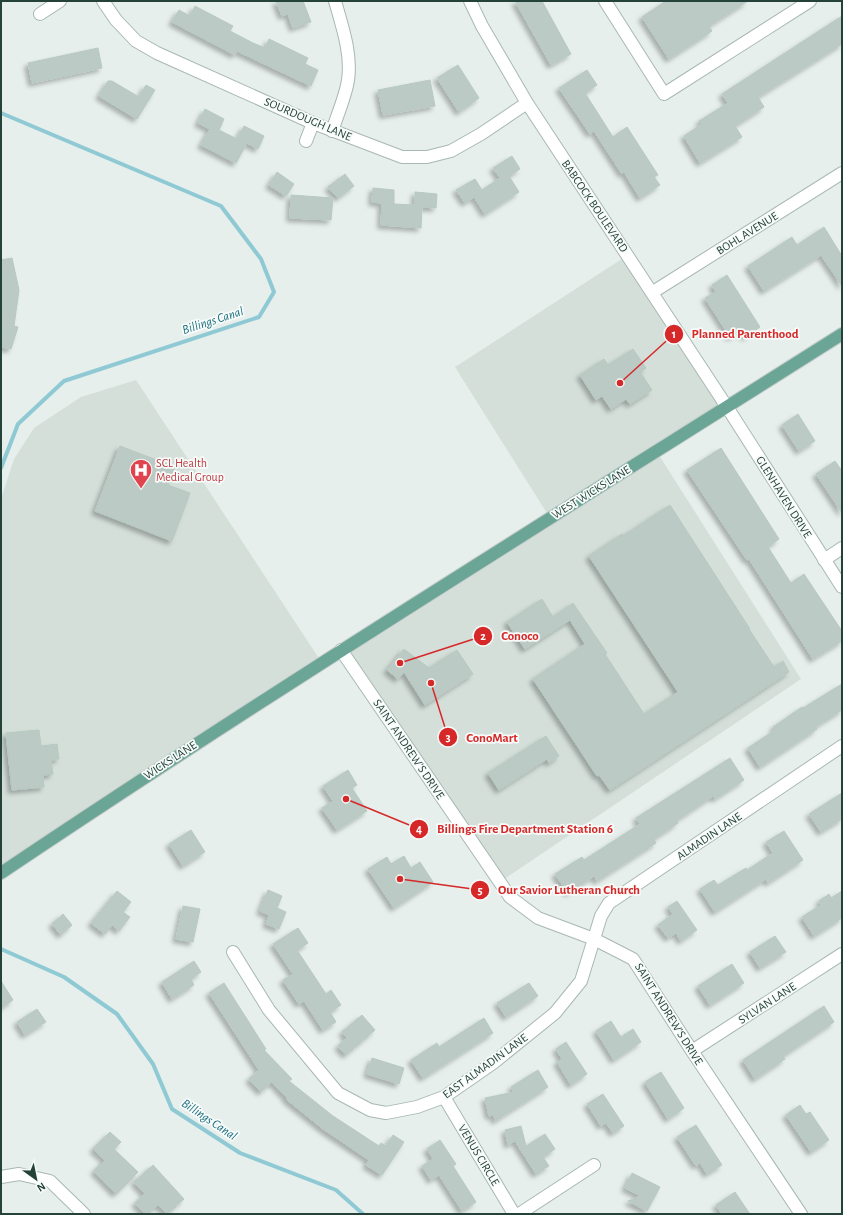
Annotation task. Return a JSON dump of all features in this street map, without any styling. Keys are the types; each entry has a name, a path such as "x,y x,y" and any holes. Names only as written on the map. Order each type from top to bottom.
{"main road":[{"name":"WEST WICKS LANE","path":"341,650 842,334"},
{"name":"WICKS LANE","path":"1,873 148,775 341,650"}],"street":[{"path":"40,14 60,1"},
{"name":"SOURDOUGH LANE","path":"103,1 116,20 136,41 157,53 313,123 402,157 427,157 451,151 481,134 527,103"},
{"path":"332,130 348,80 348,58 343,27 335,1"},
{"name":"BABCOCK BOULEVARD","path":"470,1 482,26 527,103 653,292 727,407"},
{"path":"605,1 664,94 810,1"},
{"path":"306,141 313,123"},
{"name":"BOHL AVENUE","path":"653,292 842,173"},
{"name":"GLENHAVEN DRIVE","path":"727,407 842,587"},
{"path":"824,560 842,548"},
{"name":"SAINT ANDREW'S DRIVE","path":"341,650 510,897 538,918 594,939 634,959 692,1051 801,1214"},
{"name":"ALMADIN LANE","path":"594,939 601,916 609,903 842,746"},
{"name":"EAST ALMADIN LANE","path":"233,952 268,1010 338,1093 370,1110 386,1113 417,1107 444,1097 493,1063 555,1013 581,981 594,939"},
{"name":"SYLVAN LANE","path":"692,1051 842,954"},
{"name":"VENUS CIRCLE","path":"444,1097 514,1214"},
{"path":"519,1214 594,1166"},
{"path":"1,1177 19,1174 50,1181 84,1214"}],"shaded area":[{"path":"628,255 727,407 657,452 801,679 500,882 341,650 550,518 455,367"},
{"path":"136,380 322,663 1,873 1,499 14,459 34,428 81,397"}],"building":[{"path":"276,1 303,1 311,22 293,28 288,14 282,16"},
{"path":"515,1 542,1 571,54 551,65"},
{"path":"666,1 748,1 709,26 712,31 669,59 642,17"},
{"path":"195,6 233,26 230,31 253,43 265,48 269,39 308,58 305,64 318,70 311,86 237,51 235,55 172,22 179,10 190,16"},
{"path":"842,16 842,44 758,97 764,107 735,126 742,137 700,163 684,136 702,124 699,121 728,103 722,94"},
{"path":"98,48 102,68 32,83 28,63"},
{"path":"458,65 479,98 459,112 437,78"},
{"path":"587,70 597,85 585,93 613,137 627,127 658,175 654,177 660,185 640,198 624,172 622,174 594,131 590,134 559,88"},
{"path":"430,80 435,106 383,115 378,90"},
{"path":"108,81 112,81 139,97 146,85 155,90 137,119 99,96"},
{"path":"205,109 224,119 219,130 237,139 244,126 264,136 258,149 247,143 236,163 201,145 210,129 198,123"},
{"path":"512,156 520,169 509,176 519,192 485,214 474,197 465,203 456,190 475,179 482,190 500,178 493,168"},
{"path":"277,172 294,184 286,196 269,185"},
{"path":"345,174 354,186 338,198 328,187"},
{"path":"373,188 394,190 394,204 415,205 415,192 437,194 436,208 422,207 421,228 381,225 382,203 372,202"},
{"path":"291,195 333,198 331,220 290,218"},
{"path":"824,227 842,256 842,286 821,255 764,291 748,266 792,237 797,245"},
{"path":"12,258 19,290 14,326 18,327 11,349 1,347 1,260"},
{"path":"727,275 760,327 745,337 741,331 730,337 705,298 716,292 712,285"},
{"path":"633,349 646,368 640,372 652,390 630,404 626,399 611,409 602,396 596,400 580,375 604,359 608,365"},
{"path":"798,414 815,441 799,451 782,425"},
{"path":"120,446 175,467 168,485 190,493 172,541 95,511"},
{"path":"721,448 779,539 768,547 791,583 804,574 842,631 842,641 813,659 749,559 747,560 687,470"},
{"path":"835,461 842,471 842,513 816,474"},
{"path":"670,505 774,667 783,661 789,672 610,790 599,775 597,776 533,679 585,644 570,620 525,649 507,622 542,599 553,617 573,603 607,653 605,654 644,714 678,692 589,556"},
{"path":"404,649 429,668 457,650 473,674 425,705 404,672 398,679 387,670"},
{"path":"842,684 842,710 815,727 817,729 760,767 748,748 775,730 773,727 802,707 803,708"},
{"path":"39,730 41,746 57,744 59,759 51,760 53,774 43,775 44,787 12,790 6,733"},
{"path":"546,736 559,756 549,763 547,759 499,790 488,773"},
{"path":"730,758 744,780 715,799 713,796 676,821 678,823 654,839 656,843 597,881 594,876 568,893 555,874 582,857 584,860 640,824 636,818"},
{"path":"348,770 357,785 352,788 367,811 337,830 322,808 333,801 323,786"},
{"path":"842,793 842,819 821,832 809,814"},
{"path":"191,830 205,852 183,866 169,844"},
{"path":"784,831 803,860 768,883 766,879 715,912 700,889 714,880 718,885 746,868 747,870 773,853 766,842"},
{"path":"404,856 411,868 420,862 433,882 394,908 368,869 387,857 391,864"},
{"path":"268,890 282,896 277,908 286,912 279,929 266,924 269,915 260,911"},
{"path":"117,891 131,902 123,912 130,917 119,931 112,925 105,934 91,923"},
{"path":"842,891 842,918 814,936 802,917 821,905 819,901 829,894 831,898"},
{"path":"677,901 697,930 681,941 676,933 668,938 658,925 673,914 668,907"},
{"path":"183,906 200,909 193,942 176,939"},
{"path":"63,914 72,925 61,935 52,924"},
{"path":"298,928 308,943 297,950 326,994 331,990 341,1005 330,1012 336,1022 323,1030 304,1001 299,1004 283,980 293,974 273,944"},
{"path":"775,936 786,952 760,968 750,952"},
{"path":"194,961 201,972 191,979 194,985 172,999 162,982"},
{"path":"732,964 744,983 710,1005 698,986"},
{"path":"1,981 13,1000 1,1008"},
{"path":"224,983 266,1049 264,1050 292,1079 289,1081 333,1116 379,1146 381,1143 386,1146 393,1135 404,1142 382,1175 366,1165 369,1160 323,1129 286,1099 287,1098 272,1082 261,1092 249,1079 259,1070 209,993"},
{"path":"529,983 538,996 506,1017 497,1003"},
{"path":"824,1006 834,1022 783,1056 785,1059 755,1079 743,1060"},
{"path":"37,1009 46,1022 25,1035 17,1022"},
{"path":"362,1015 375,1030 346,1055 338,1046 347,1038 342,1032"},
{"path":"484,1018 493,1033 423,1078 411,1060 437,1043 439,1047"},
{"path":"611,1021 621,1037 633,1029 641,1042 614,1060 596,1031"},
{"path":"566,1042 587,1074 571,1085 557,1062 562,1059 556,1049"},
{"path":"372,1058 404,1068 399,1084 367,1074"},
{"path":"538,1070 548,1087 495,1121 494,1115 489,1116 485,1098 514,1092 511,1087"},
{"path":"661,1072 684,1108 668,1119 645,1082"},
{"path":"603,1094 624,1126 613,1133 606,1123 601,1126 587,1104"},
{"path":"800,1105 806,1114 810,1112 829,1140 811,1152 786,1115"},
{"path":"696,1125 722,1165 707,1174 700,1163 696,1166 677,1137"},
{"path":"521,1126 526,1146 545,1134 555,1149 543,1157 549,1166 536,1174 515,1141 508,1145 505,1130"},
{"path":"110,1132 121,1142 114,1149 138,1172 116,1194 94,1171 105,1160 93,1149"},
{"path":"440,1140 456,1164 453,1166 476,1202 462,1211 439,1175 431,1180 422,1166 433,1159 427,1149"},
{"path":"153,1165 184,1199 167,1214 158,1205 148,1214 145,1214 135,1203 145,1194 134,1182"},
{"path":"632,1173 660,1187 647,1211 628,1201 641,1196 625,1188"},
{"path":"735,1192 750,1214 722,1214 716,1205"}],"waterway":[{"name":"Billings Canal","path":"1,113 221,206 261,259 274,292 259,317 64,381 18,424 1,468"},
{"name":"Billings Canal","path":"1,949 64,977 117,1014 153,1064 172,1109 240,1153 336,1190 363,1214"}],"place":[{"name":"Planned Parenthood","path":"620,383"},
{"name":"SCL Health Medical Group","path":"141,490"},
{"name":"Conoco","path":"400,663"},
{"name":"ConoMart","path":"431,683"},
{"name":"Billings Fire Department Station 6","path":"346,799"},
{"name":"Our Savior Lutheran Church","path":"400,879"}]}
